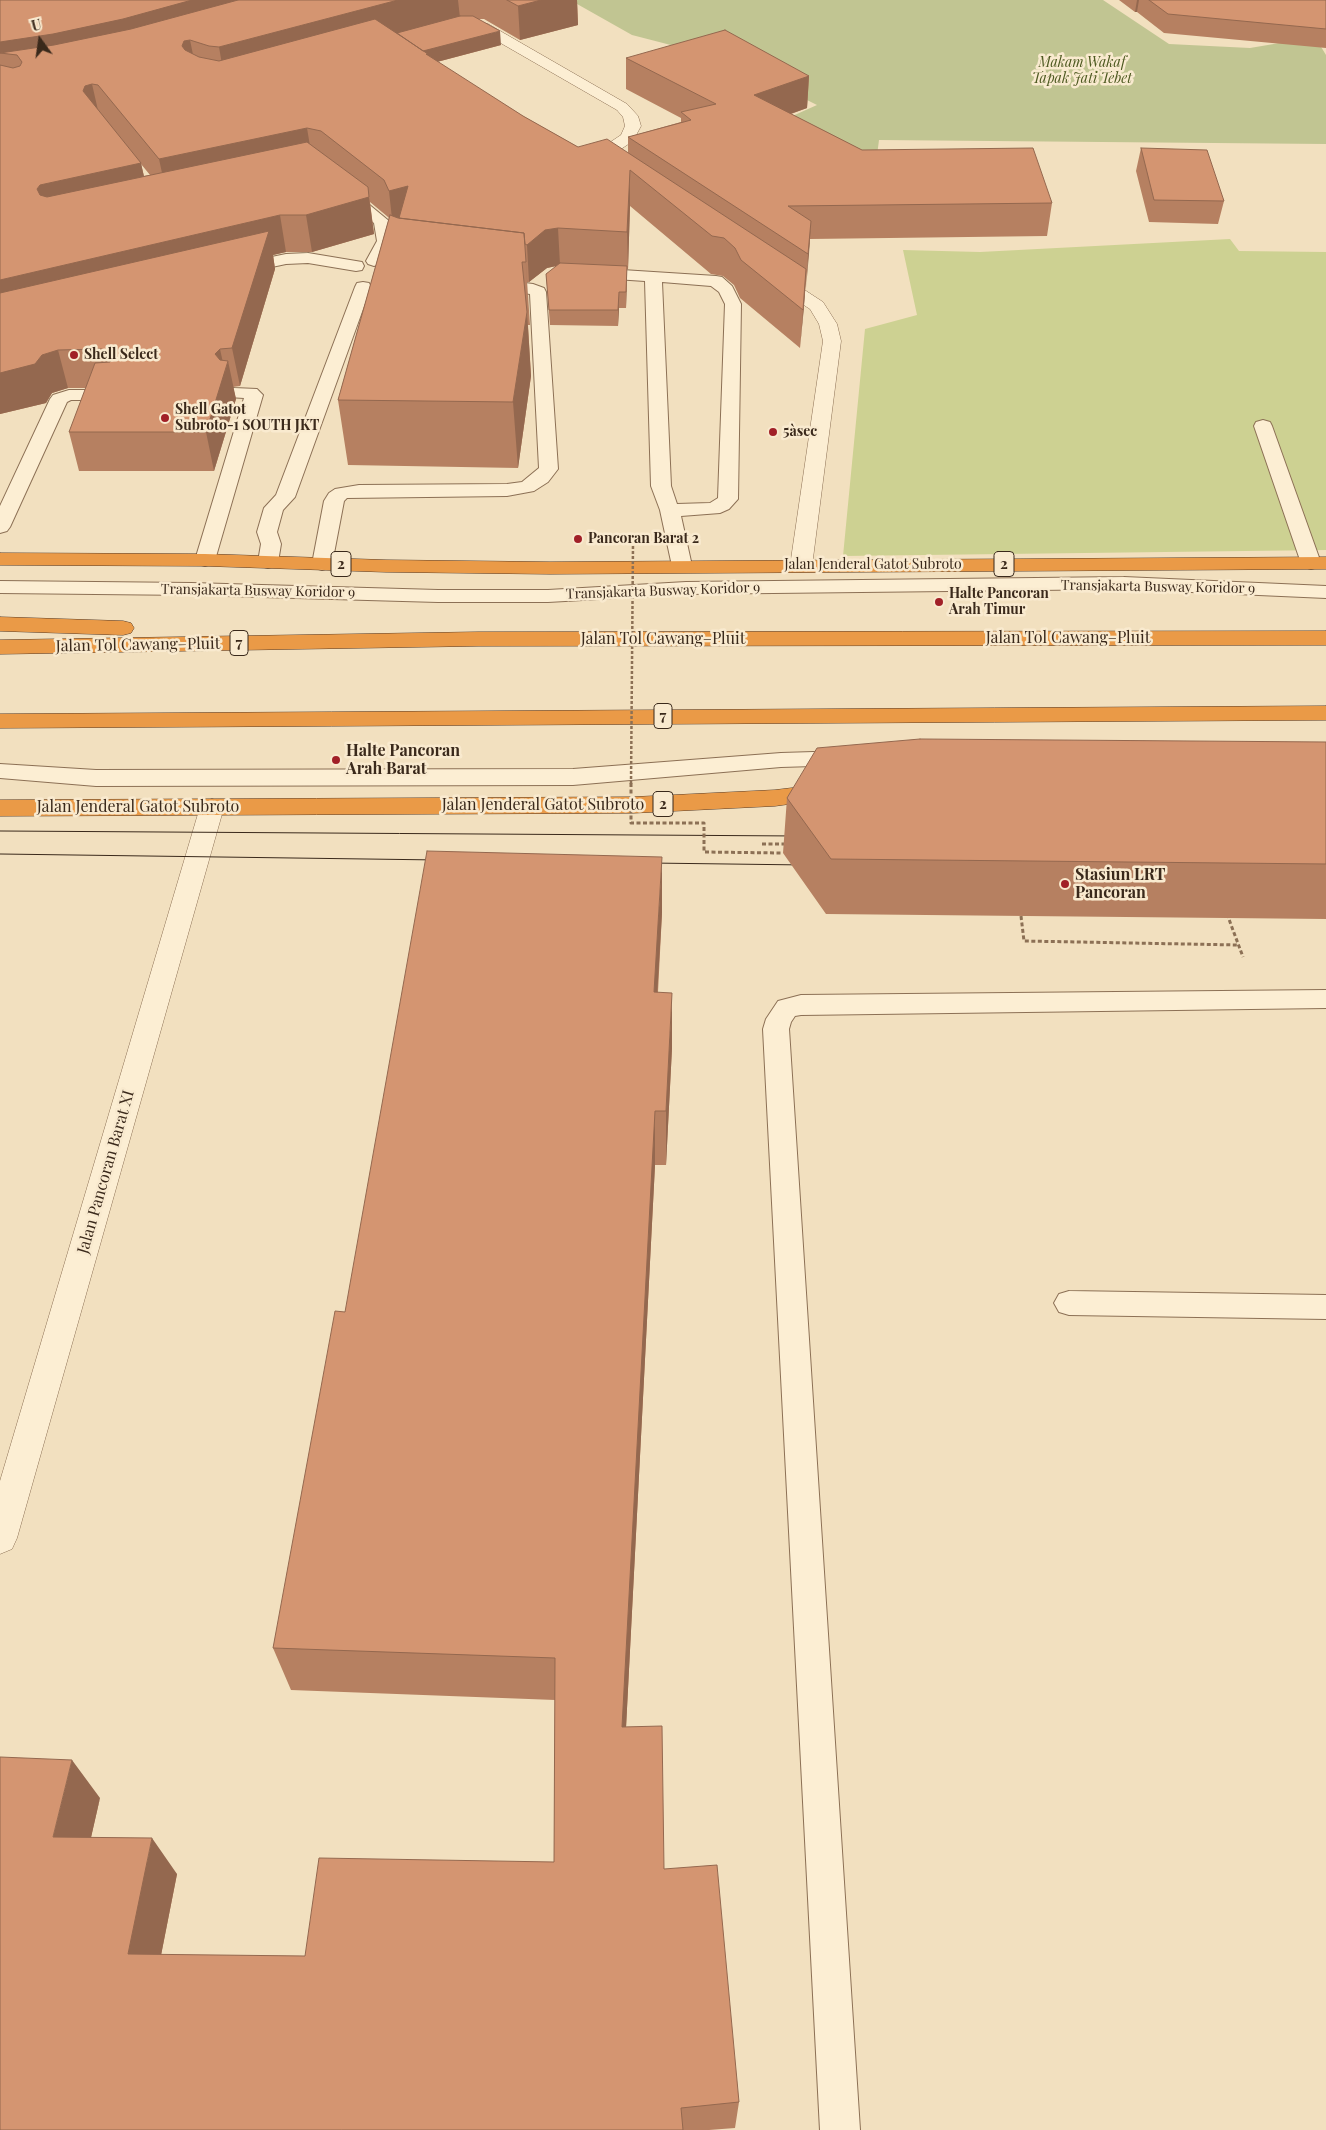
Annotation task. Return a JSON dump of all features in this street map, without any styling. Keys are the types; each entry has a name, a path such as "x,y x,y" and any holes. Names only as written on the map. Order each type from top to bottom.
{"highway":[{"name":"Jalan Jenderal Gatot Subroto","path":"0,559 205,560 270,553 322,564 550,568 1319,563"},
{"path":"0,624 478,640"},
{"name":"Jalan Tol Cawang–Pluit","path":"0,647 478,640 1326,638"},
{"name":"7","path":"0,721 1326,713"},
{"name":"Jalan Jenderal Gatot Subroto","path":"0,808 633,806 775,798 849,790"}],"street":[{"path":"450,26 469,23 478,24 622,107 630,116 632,126 627,138 592,158 613,169"},
{"path":"760,268 817,306 828,324 832,341 802,566"},
{"name":"Jalan Pancoran Barat XI","path":"0,1538 212,807"}],"lane":[{"path":"328,178 381,221 385,232 385,241 374,261"},
{"path":"222,273 286,259 308,258 356,266 374,261 391,262"},
{"path":"356,266 348,274 348,278 356,285 382,288"},
{"path":"570,272 716,281 726,290 733,304 728,499 722,505 713,509 670,510"},
{"path":"653,276 661,486 670,510 682,566"},
{"path":"322,564 334,501 342,493 360,491 507,490 527,487 541,478 549,469 538,292 540,284 474,282"},
{"path":"270,553 283,532 290,508 285,497 363,287"},
{"path":"205,560 254,395 251,393 234,393"},
{"path":"0,527 59,399 69,395 112,395"},
{"path":"1263,426 1319,563"},
{"name":"Transjakarta Busway Koridor 9","path":"0,587 191,589 438,596 548,596 686,588 1124,584 1326,592"},
{"path":"0,771 96,778 573,777 780,760 863,758"},
{"path":"0,787 96,778"},
{"path":"840,2130 777,1039 778,1019 787,1008 801,1005 1326,999"},
{"path":"1070,1304 1326,1307"}],"path":[{"path":"633,544 631,823 704,824 704,852 783,853"},
{"path":"758,844 788,844"},
{"path":"1021,916 1024,941 1239,945 1225,908"}],"green space":[{"name":"Makam Wakaf Tapak Jati Tebet","path":"570,0 1103,0 1169,44 1250,48 1315,37 1326,55 1326,144 879,140 874,179 759,131 817,105 725,59 632,35"},
{"path":"1230,239 1239,251 1326,252 1326,550 843,556 865,329 917,315 903,250 980,252"}],"building":[{"path":"0,0 192,0 123,19 53,34 0,42"},
{"path":"238,0 398,0 219,47 190,40 184,41 182,46 185,50 199,57 219,61 375,19 523,116 578,147 607,139 806,269 803,310 741,260 735,248 724,238 712,236 630,170 627,232 558,228 545,230 527,245 525,244 524,233 399,218 408,186 389,191 384,180 321,131 307,128 159,159 98,85 92,84 85,86 83,91 141,163 40,185 37,189 40,195 47,197 307,142 368,187 369,197 306,215 280,215 0,280 0,65 13,68 20,66 22,62 17,55 0,53 54,45 131,29"},
{"path":"507,0 541,0 518,6"},
{"path":"1149,0 1326,0 1326,29 1168,14"},
{"path":"460,16 473,16 500,31 423,51 397,33"},
{"path":"725,30 809,76 754,95 862,150 1033,148 1052,203 788,206 811,221 808,254 628,137 691,120 681,112 716,104 626,58"},
{"path":"1141,148 1207,150 1224,201 1154,200"},
{"path":"390,215 398,218 524,233 526,262 522,262 527,312 513,402 338,400"},
{"path":"269,231 232,348 220,349 215,354 220,360 228,361 206,432 69,432 95,363 110,362 114,355 110,351 101,349 58,350 42,355 35,364 0,373 0,293"},
{"path":"560,263 627,266 626,292 619,292 618,310 549,310 546,274"},
{"path":"920,739 1326,742 1326,864 831,859 787,798 817,748"},
{"path":"427,851 662,857 654,992 672,993 666,1111 655,1111 622,1727 662,1726 664,1869 717,1865 739,2102 681,2108 683,2130 0,2130 0,1757 72,1760 53,1837 152,1838 128,1954 305,1956 319,1858 554,1862 555,1658 273,1648 335,1311 345,1312"}],"tram line":[{"path":"0,831 799,836"},
{"path":"0,854 439,860"},
{"path":"649,863 806,865"}],"place":[{"name":"Shell Select","path":"74,355"},
{"name":"Shell Gatot Subroto-1 SOUTH JKT","path":"165,418"},
{"name":"5àsec","path":"773,432"},
{"name":"Pancoran Barat 2","path":"578,539"},
{"name":"Halte Pancoran Arah Timur","path":"939,602"},
{"name":"Halte Pancoran Arah Barat","path":"336,760"},
{"name":"Stasiun LRT Pancoran","path":"1065,884"}]}
